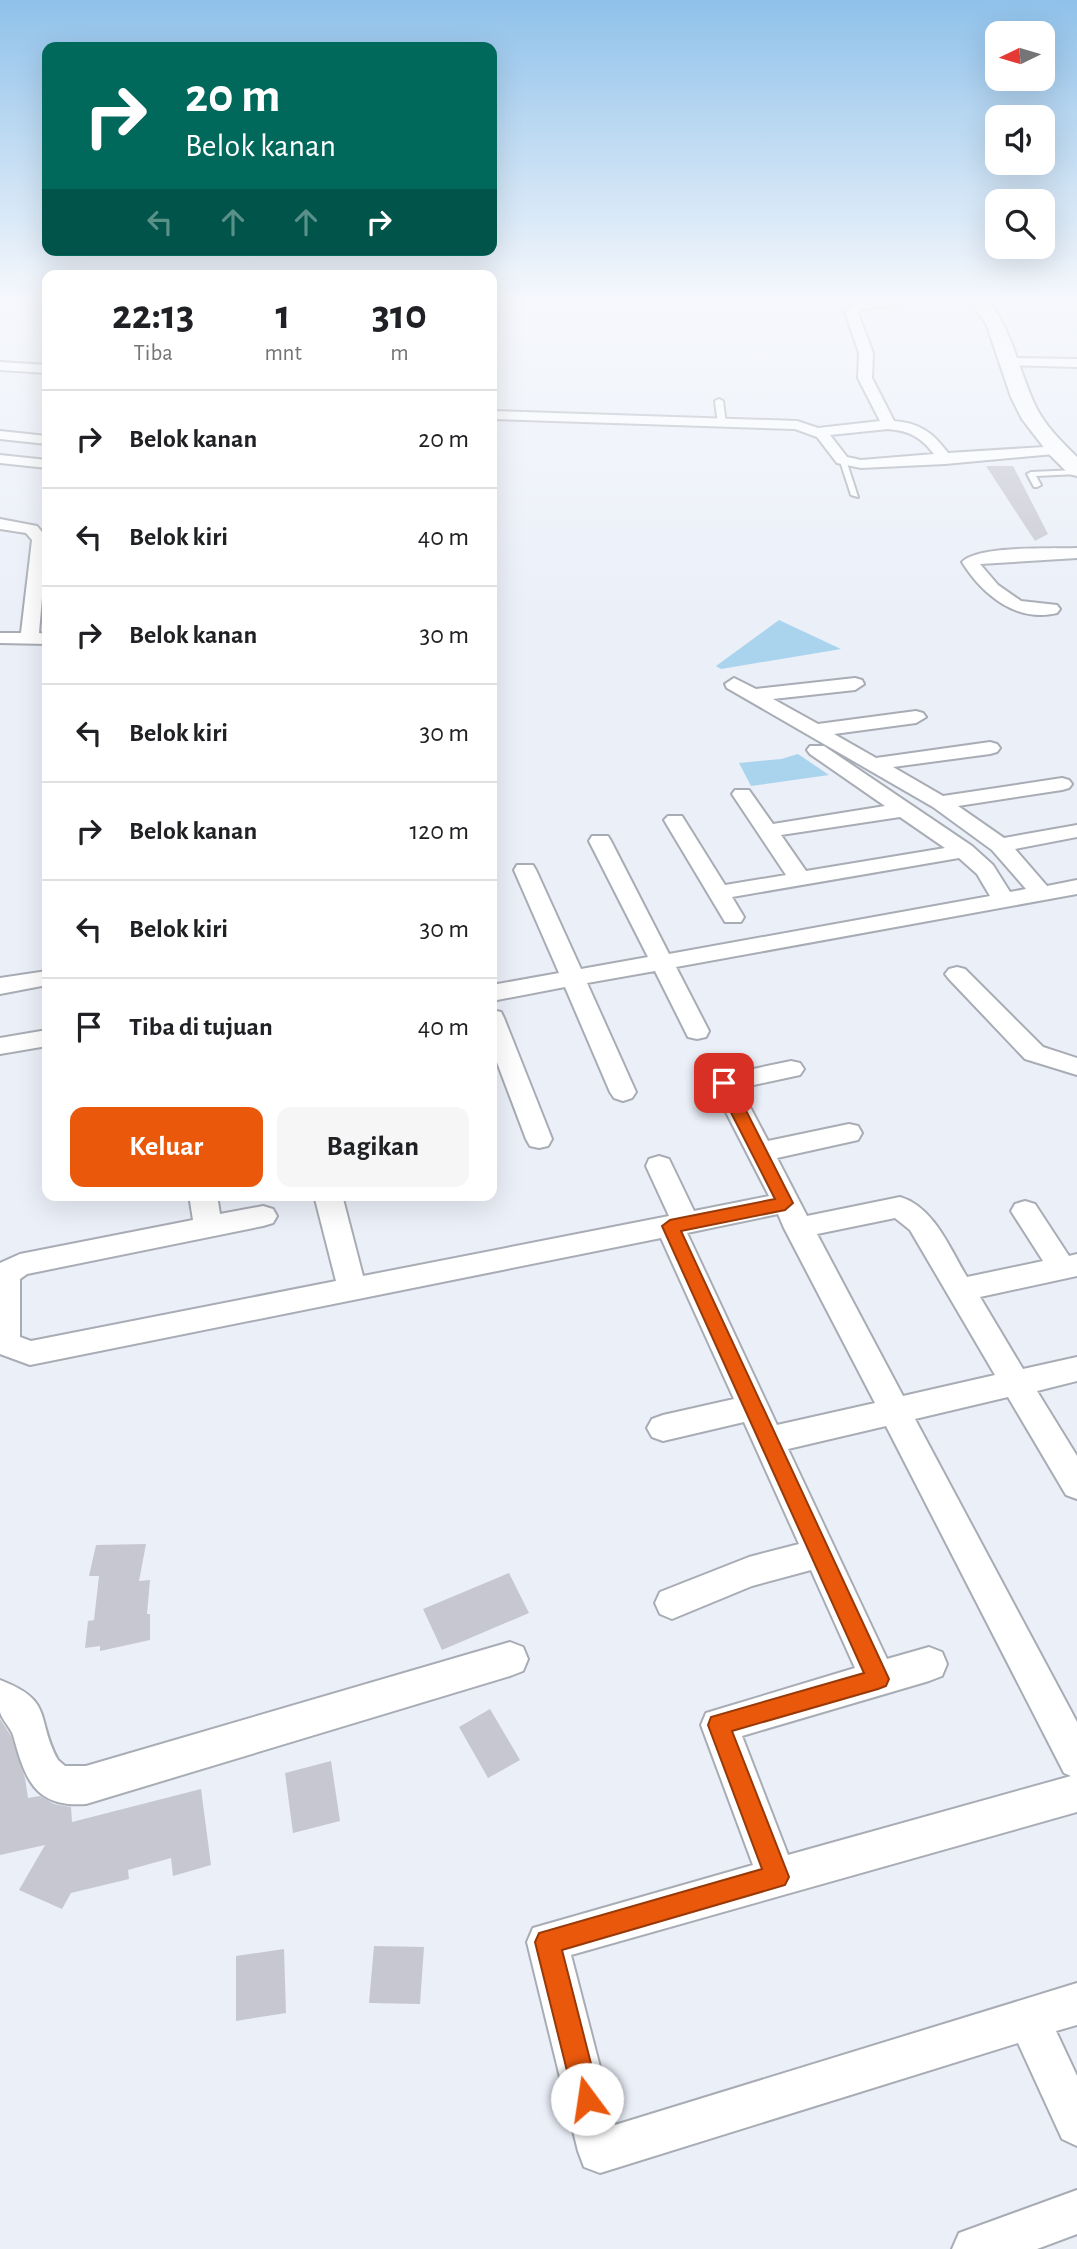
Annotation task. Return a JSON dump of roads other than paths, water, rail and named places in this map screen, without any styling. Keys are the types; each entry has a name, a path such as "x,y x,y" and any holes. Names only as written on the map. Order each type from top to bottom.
{"main road":[{"path":"1025,402 1039,430 1076,468"}],"street":[{"path":"877,402 889,425"},
{"path":"497,415 797,425 819,432 889,425 910,427 923,433 945,460"},
{"path":"819,432 842,460 876,464 1060,450"},
{"path":"0,435 40,436"},
{"path":"0,459 42,463"},
{"path":"0,524 32,529 40,539 38,640 0,638"},
{"path":"1051,609 1022,607 1010,601 990,585 970,562 983,557 1077,553"},
{"path":"734,684 818,740 903,810 964,851 985,870 1004,900"},
{"path":"754,695 855,684"},
{"path":"818,740 916,717"},
{"path":"818,740 874,764 940,803 1000,845 1042,894"},
{"path":"874,764 990,748"},
{"path":"940,803 1062,784"},
{"path":"742,794 800,879"},
{"path":"768,831 903,810"},
{"path":"675,820 733,917"},
{"path":"1000,845 1077,831"},
{"path":"600,841 698,1031"},
{"path":"718,893 964,851"},
{"path":"524,870 623,1092"},
{"path":"497,992 1077,887"},
{"path":"957,974 1034,1052 1077,1067"},
{"path":"0,986 42,979"},
{"path":"497,1031 539,1139"},
{"path":"0,1046 42,1039"},
{"path":"791,1069 724,1083 1077,1760"},
{"path":"759,1152 849,1133"},
{"path":"659,1166 678,1225 753,1407 878,1679"},
{"path":"204,1201 208,1227"},
{"path":"330,1201 352,1289"},
{"path":"263,1216 20,1265 3,1275 2,1343 30,1353 678,1225 900,1207 920,1223 1077,1484"},
{"path":"960,1290 1069,1267 1025,1211"},
{"path":"768,1440 1077,1369"},
{"path":"663,1428 753,1407"},
{"path":"672,1603 749,1572 821,1553"},
{"path":"0,1697 22,1709 40,1763 51,1781 67,1786 86,1785 510,1658"},
{"path":"777,1877 719,1725 929,1664"},
{"path":"1077,1793 547,1942 600,2151 1077,2004"},
{"path":"1029,2019 1077,2124"},
{"path":"975,2249 1077,2212"}],"lane":[{"path":"719,402 722,424"},
{"path":"842,460 855,495"},
{"path":"1037,485 1031,474 1076,468"}],"water":[{"path":"779,620 841,649 721,669 716,666"},
{"path":"798,754 829,775 751,786 739,763 781,759"}]}
